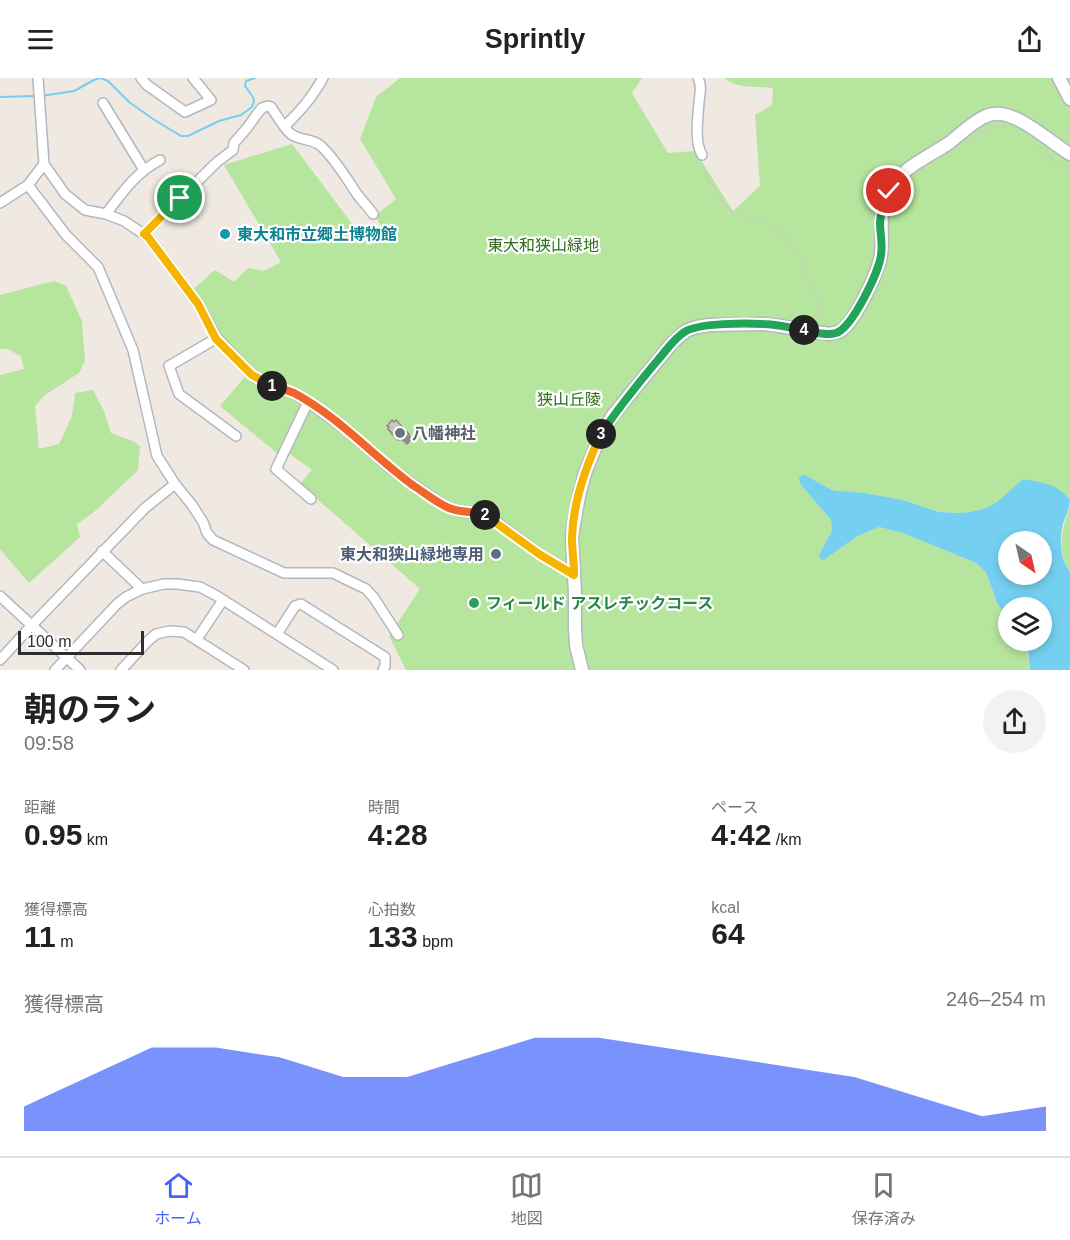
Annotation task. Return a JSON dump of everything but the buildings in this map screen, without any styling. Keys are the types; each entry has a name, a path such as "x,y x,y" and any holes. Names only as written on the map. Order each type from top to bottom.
{"street":[{"path":"38,78 44,164 65,194 85,210 124,220 148,237 198,304 216,339 252,375 269,385 292,392 308,402 349,432 391,469 438,502 450,508 490,517 539,554 574,575"},
{"path":"141,78 184,112 211,100 193,78"},
{"path":"285,126 313,96 323,78"},
{"path":"698,78 701,85 698,138 702,155"},
{"path":"1059,78 1070,99"},
{"path":"103,103 144,170"},
{"path":"144,234 217,162 233,150 234,143 262,108 268,106 291,134 313,140 320,145 373,214"},
{"path":"582,670 574,628 572,537 579,496 601,434 613,415 679,337 696,327 709,326 766,324 829,334 843,329 851,319 879,267 882,247 881,213 889,191 897,179 914,164 985,116 994,113 1012,117 1027,124 1070,154"},
{"path":"105,214 135,177 160,160"},
{"path":"0,203 28,185 44,164"},
{"path":"28,185 66,235 98,267 133,350 157,456 192,505 207,533 213,540 284,573 333,573 366,589 398,635"},
{"path":"216,339 169,366 179,394 236,436"},
{"path":"308,402 276,469 311,499"},
{"path":"0,660 102,551 145,508 175,484"},
{"path":"102,551 142,589"},
{"path":"56,670 117,604 142,589 164,584 200,587 333,670"},
{"path":"0,596 80,670"},
{"path":"196,639 223,600"},
{"path":"277,634 295,606 301,604 385,657 383,670"},
{"path":"121,670 156,634 176,631 196,639 244,670"}],"path":[{"path":"964,144 991,128 1010,127"},
{"path":"1035,142 1060,167 1070,171"},
{"path":"702,155 704,173 732,211 776,228 795,250 816,296 818,319 813,322"}],"green space":[{"name":"狭山丘陵","path":"400,78 642,78 632,93 668,153 695,151 733,211 760,186 755,115 772,105 773,88 734,84 724,78 1070,78 1070,500 1055,488 1023,479 987,508 959,513 940,512 903,500 832,490 805,475 801,485 831,520 832,531 819,555 825,559 856,537 879,527 903,533 976,563 986,572 998,604 998,651 1027,651 1030,670 406,670 389,636 420,589 300,484 312,470 290,454 285,460 220,406 250,371 223,345 191,291 215,270 234,282 248,268 263,271 281,262 224,165 292,144 368,245 389,239 375,216 396,199 360,139 376,97"},
{"path":"54,281 66,286 82,321 85,361 79,373 45,395 35,406 39,449 59,444 72,416 75,393 93,390 104,411 111,433 135,442 140,447 138,470 94,512 77,524 80,537 29,583 0,549 0,375 24,369 21,356 7,349 0,349 0,295"},
{"path":"1070,506 1070,572 1063,556 1062,539"}],"water":[{"path":"805,475 832,490 865,493 903,500 939,512 959,513 987,508 1023,479 1043,483 1060,490 1070,500 1063,524 1061,543 1062,555 1070,572 1070,670 1030,670 1028,651 1052,651 1052,597 998,597 998,604 986,572 976,563 903,533 879,527 856,537 821,560 819,555 832,531 831,520 801,485 799,478"}],"waterway":[{"path":"41,96 74,91 101,78 108,81 129,102 153,119 181,136 188,136 219,121 241,115 252,107 253,97 245,86 246,81 255,78"},
{"path":"0,97 36,96"}],"place":[{"name":"東大和市立郷土博物館","path":"225,234"},
{"name":"八幡神社","path":"400,433"},
{"name":"東大和狭山緑地専用","path":"496,554"},
{"name":"フィールド アスレチックコース","path":"474,603"}],"route":[{"path":"180,198 144,234 198,304 216,339 252,375 269,385 292,392 308,402 349,432 391,469 438,502 450,508 490,517 539,554 574,575 572,537 585,472 601,434 613,415 643,378 673,342 686,331 696,327 766,324 829,334 843,329 851,319 879,267 882,247 881,213 889,191"}],"park label":[{"name":"東大和狭山緑地","path":"543,245"}]}
